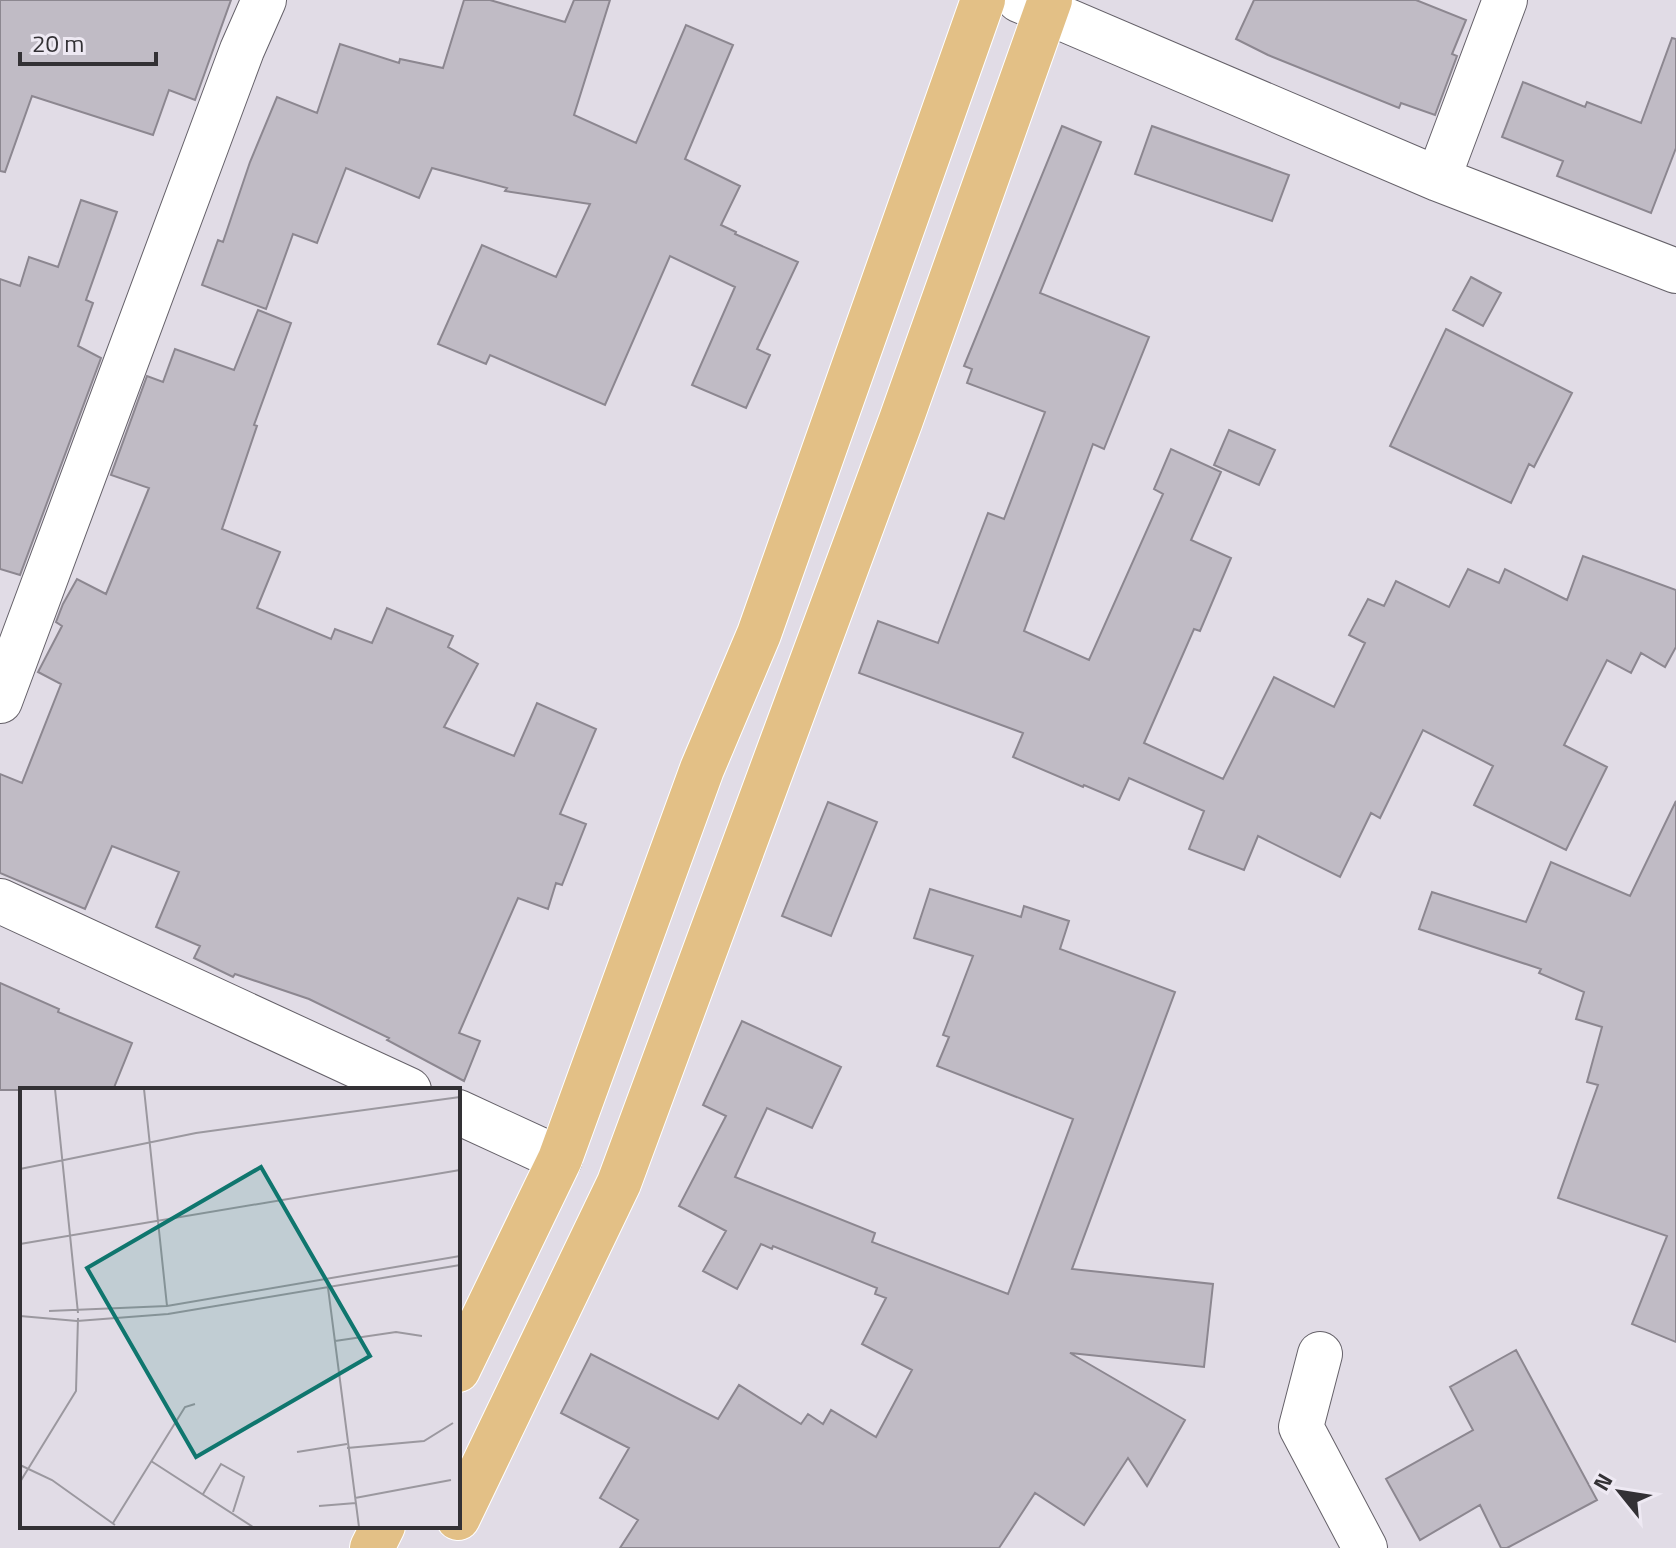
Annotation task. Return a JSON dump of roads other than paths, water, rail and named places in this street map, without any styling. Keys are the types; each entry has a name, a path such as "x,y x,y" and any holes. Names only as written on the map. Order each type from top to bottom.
{"main road":[{"path":"460,1366 560,1159 702,769 759,634 983,0"},
{"path":"460,1514 619,1183 901,420 1038,4"},
{"path":"372,1548 382,1528"},
{"path":"443,1548 453,1528"}],"street":[{"path":"0,701 242,50 264,0"},
{"path":"1438,179 1505,0"},
{"path":"1038,4 1438,179 1676,271"},
{"path":"0,901 405,1088"},
{"path":"460,1113 560,1159"},
{"path":"1320,1354 1301,1427 1365,1548"}]}
